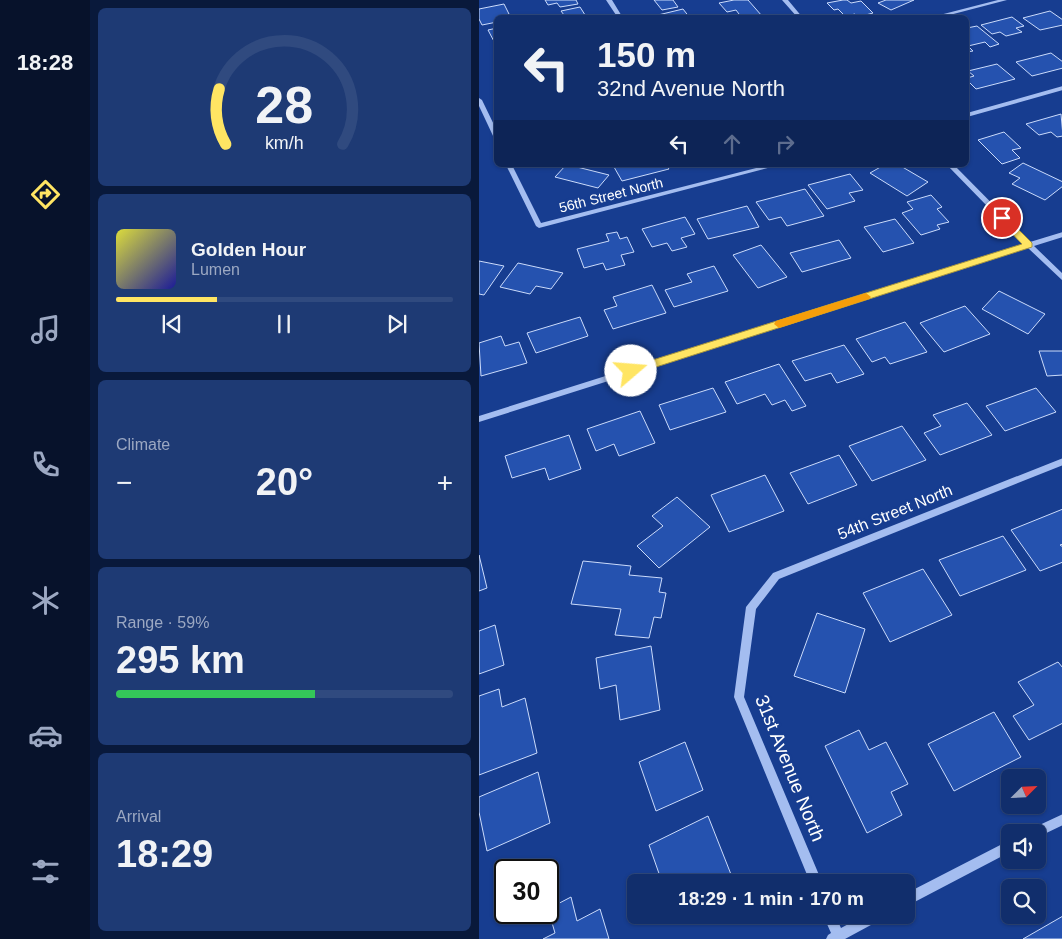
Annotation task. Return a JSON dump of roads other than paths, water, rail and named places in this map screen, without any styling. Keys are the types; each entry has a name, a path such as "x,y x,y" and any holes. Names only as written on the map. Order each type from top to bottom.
{"street":[{"path":"609,0 619,15"},
{"path":"785,0 798,15"},
{"path":"942,15 1004,0"},
{"path":"969,114 1062,88"},
{"path":"479,100 494,133"},
{"path":"479,122 487,120"},
{"name":"56th Street North","path":"510,167 539,226 768,167"},
{"path":"952,167 1062,280"},
{"path":"479,419 1062,234"},
{"name":"54th Street North","path":"751,607 776,576 1062,461"},
{"name":"31st Avenue North","path":"751,607 739,697 813,874"},
{"path":"1046,827 1062,819"},
{"path":"915,896 1001,851"},
{"path":"831,924 835,937 860,924"}]}
